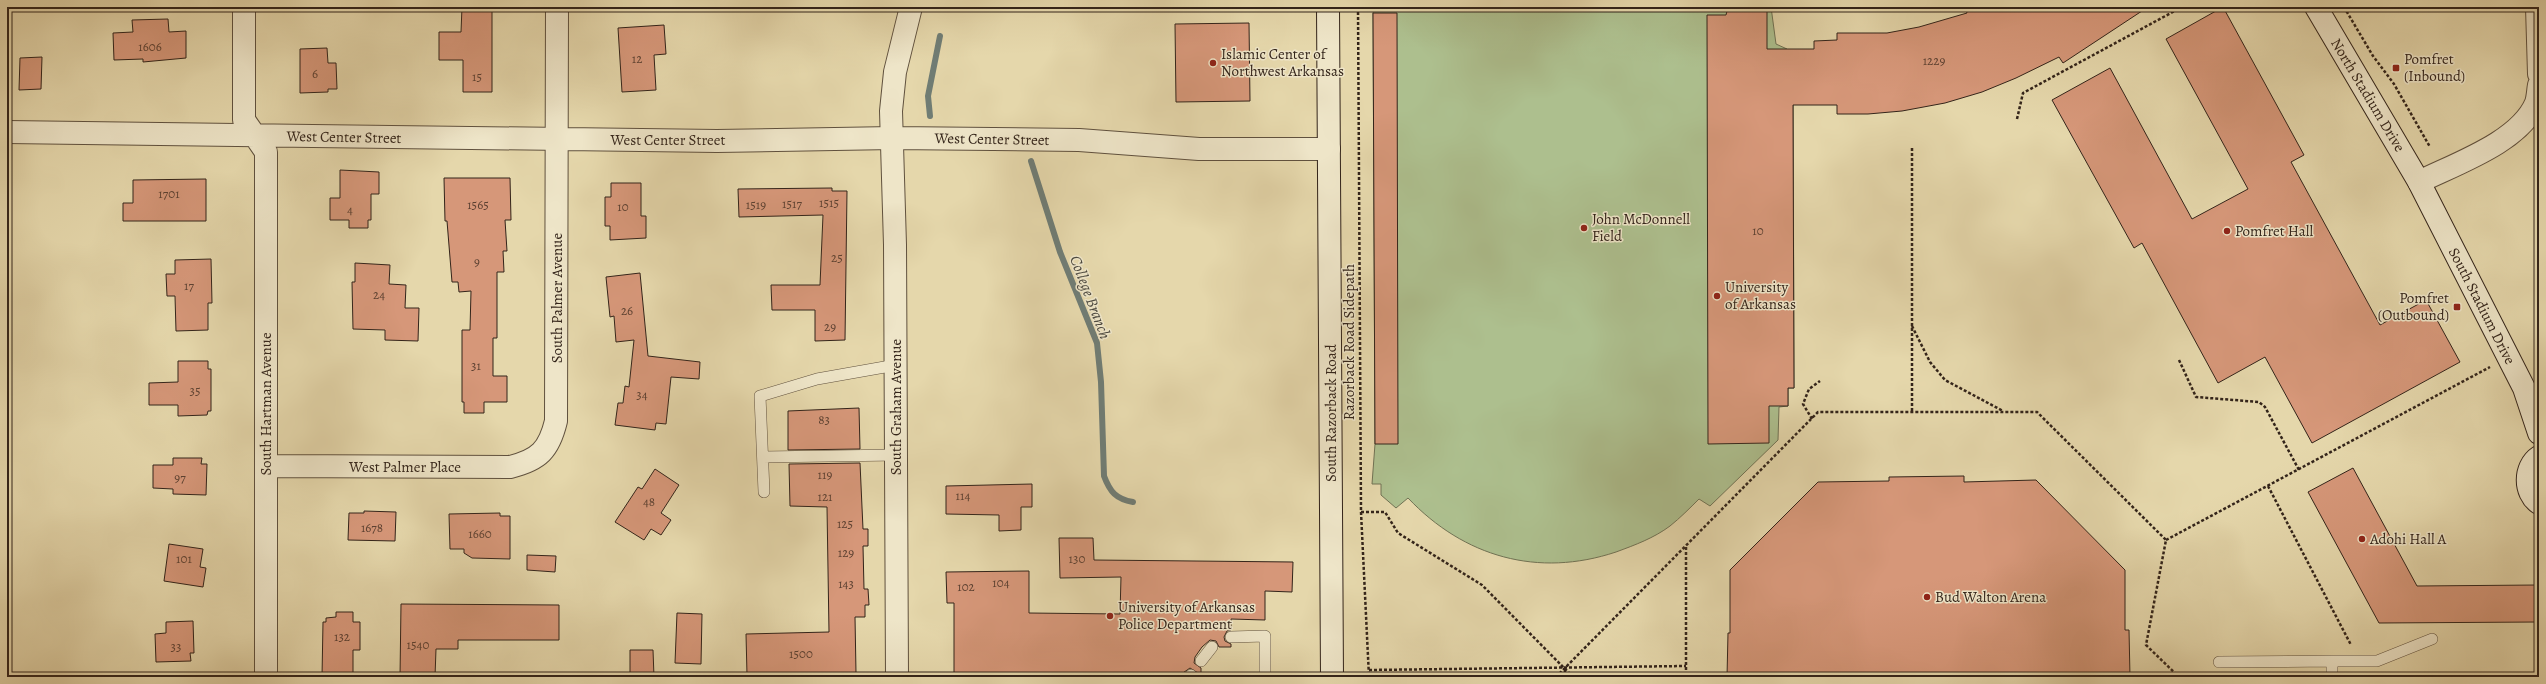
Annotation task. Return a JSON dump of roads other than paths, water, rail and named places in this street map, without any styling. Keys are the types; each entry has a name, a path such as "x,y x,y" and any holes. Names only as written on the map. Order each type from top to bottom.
{"street":[{"name":"South Hartman Avenue","path":"244,7 244,120 266,152 266,677"},
{"name":"South Palmer Avenue","path":"542,453 552,440 556,422 558,140 557,7"},
{"name":"South Graham Avenue","path":"897,677 897,455 893,138 891,111 895,72 911,7"},
{"name":"South Razorback Road","path":"1328,7 1332,677"},
{"name":"North Stadium Drive","path":"2316,7 2419,182"},
{"path":"2537,7 2539,74"},
{"path":"2419,182 2505,138 2528,116 2536,102 2539,85"},
{"name":"West Center Street","path":"7,132 558,140 717,141 893,138 1079,140 1199,149 1329,149"},
{"name":"South Stadium Drive","path":"2419,182 2524,388 2539,433"},
{"name":"West Palmer Place","path":"266,466 510,467 528,462 542,453"},
{"path":"2539,457 2530,469 2528,480 2530,491 2539,503"}],"lane":[{"path":"764,492 760,396 817,379 896,364"},
{"path":"763,457 897,455"},
{"path":"1231,637 1265,636 1265,677"},
{"path":"2219,662 2377,661 2432,640"},
{"path":"1201,661 1212,647"},
{"path":"2332,661 2332,677"}],"waterway":[{"name":"College Branch","path":"930,116 928,96 940,36"},
{"name":"College Branch","path":"1031,161 1060,252 1097,343 1101,382 1104,476 1114,494 1122,499 1133,502"}],"place":[{"name":"Islamic Center of Northwest Arkansas","path":"1213,63"},
{"name":"Pomfret (Inbound)","path":"2396,68"},
{"name":"John McDonnell Field","path":"1584,228"},
{"name":"Pomfret Hall","path":"2227,231"},
{"name":"University of Arkansas","path":"1717,296"},
{"name":"Pomfret (Outbound)","path":"2457,307"},
{"name":"Adohi Hall A","path":"2362,539"},
{"name":"Bud Walton Arena","path":"1927,597"},
{"name":"University of Arkansas Police Department","path":"1110,616"}]}
